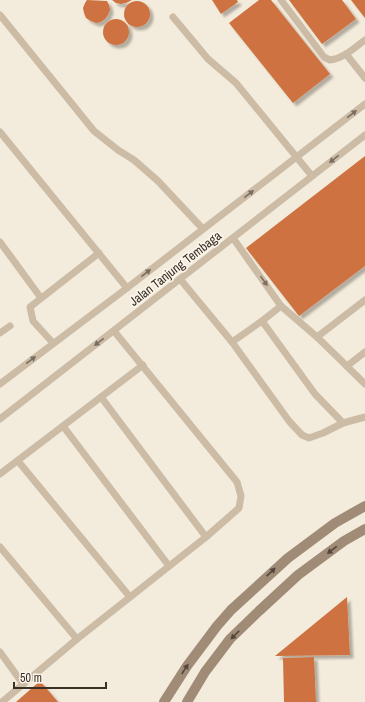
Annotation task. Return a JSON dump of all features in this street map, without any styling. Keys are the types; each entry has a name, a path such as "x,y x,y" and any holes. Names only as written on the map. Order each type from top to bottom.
{"main road":[{"path":"164,702 187,666 231,610 288,558 335,523 365,506"},
{"path":"186,702 205,672 230,639 298,575 344,541 365,529"}],"lane":[{"path":"281,0 324,57 330,60 346,54 365,40"},
{"path":"0,14 94,131 118,150 134,160 158,180 203,229"},
{"path":"173,17 208,59 236,83 312,176"},
{"path":"346,54 365,78"},
{"name":"Jalan Tanjung Tembaga","path":"0,384 365,104"},
{"path":"0,132 127,288"},
{"name":"Jalan Tanjung Tembaga","path":"0,419 365,135"},
{"path":"233,238 254,262 281,306 317,337 365,384"},
{"path":"0,242 41,298"},
{"path":"54,343 33,321 30,307 99,253"},
{"path":"180,279 232,342 289,421 302,435 309,438 343,423 365,417"},
{"path":"317,337 365,300"},
{"path":"232,342 281,306"},
{"path":"262,321 315,394 343,423"},
{"path":"0,333 10,326"},
{"path":"2,702 77,639 206,537 239,508 241,496 236,482 114,331"},
{"path":"347,366 365,352"},
{"path":"0,474 143,366"},
{"path":"101,397 206,537"},
{"path":"63,426 169,566"},
{"path":"18,461 130,597"},
{"path":"0,547 77,639"},
{"path":"0,652 23,684"}],"building":[{"path":"87,0 107,1 110,10 105,19 96,23 86,18 83,8"},
{"path":"112,0 132,0 121,4"},
{"path":"212,0 237,0 238,2 221,14"},
{"path":"259,0 271,0 330,74 293,103 229,23"},
{"path":"289,0 342,0 356,19 322,44"},
{"path":"351,0 365,0 365,18"},
{"path":"137,1 146,5 150,14 146,23 137,27 128,23 124,14 128,5"},
{"path":"116,19 125,23 129,32 125,41 116,45 107,41 103,32 107,23"},
{"path":"365,156 365,266 299,316 246,248"},
{"path":"347,597 350,655 275,656"},
{"path":"314,657 316,702 284,702 283,658"},
{"path":"40,681 58,702 16,702"}]}
